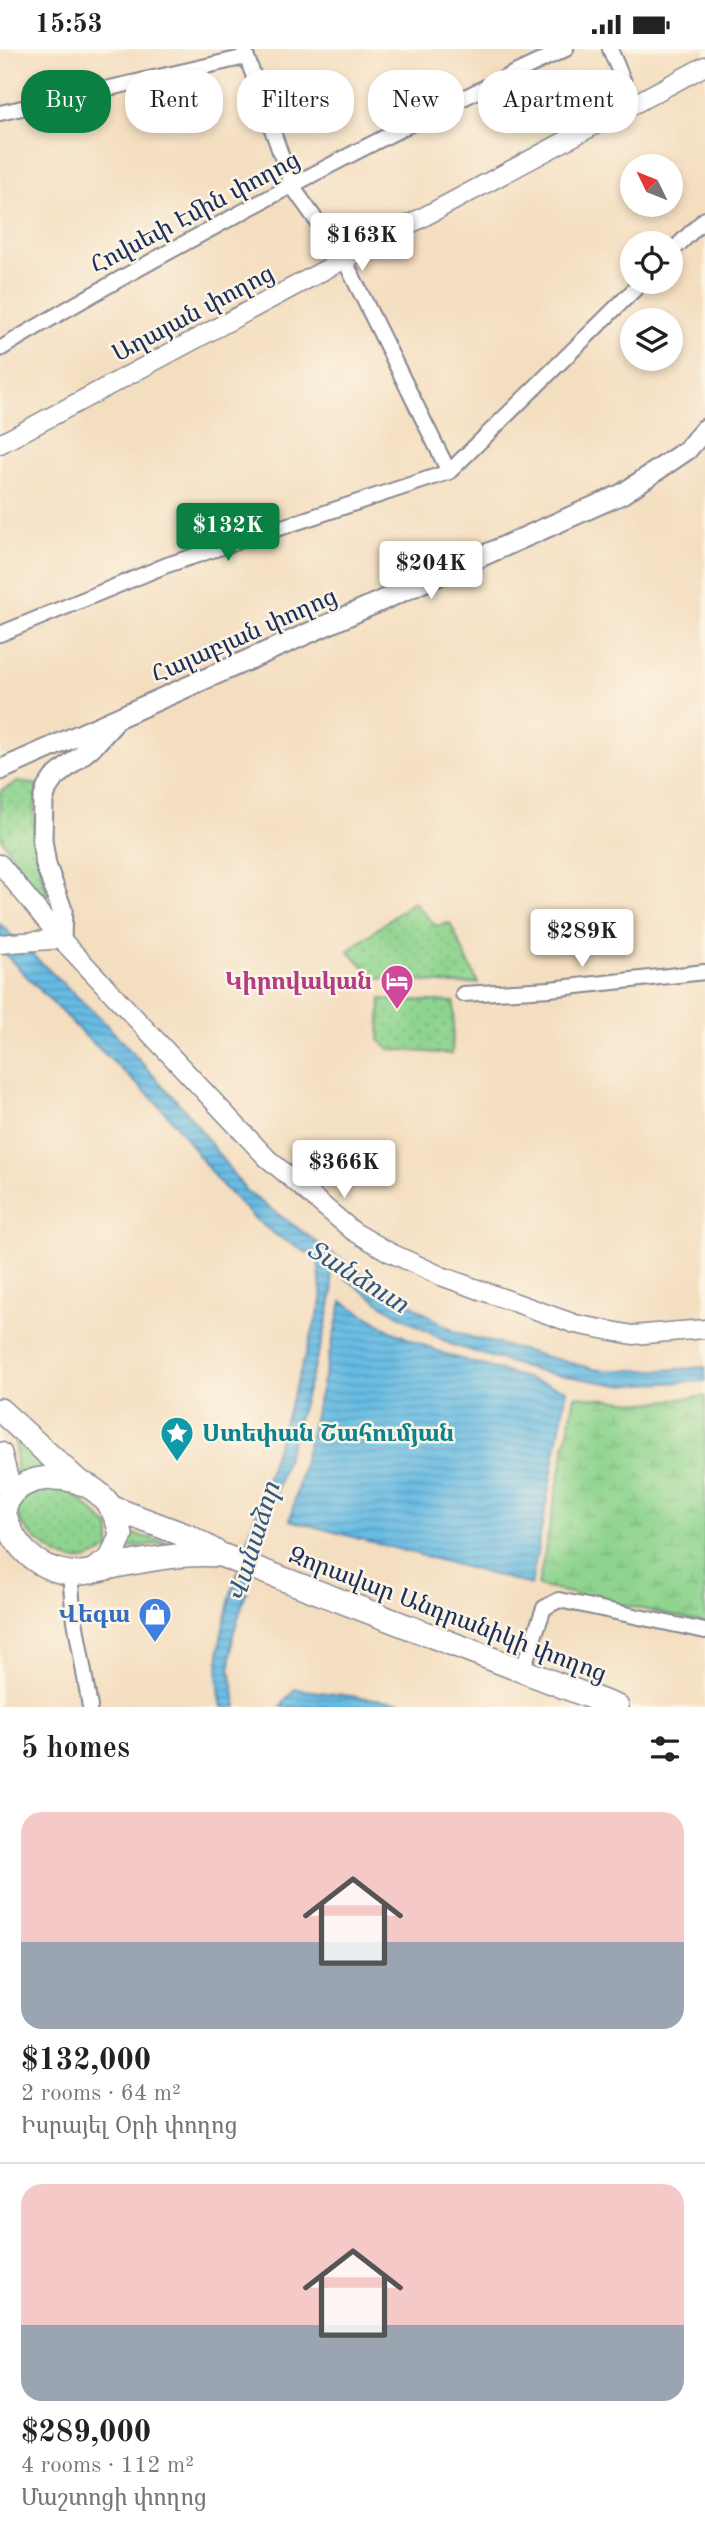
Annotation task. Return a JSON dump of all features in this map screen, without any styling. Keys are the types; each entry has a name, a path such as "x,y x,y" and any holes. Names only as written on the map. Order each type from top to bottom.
{"highway":[{"path":"0,1410 110,1507 121,1535 118,1547 111,1559 81,1572"},
{"path":"0,1454 5,1506 12,1535 26,1554 35,1561 81,1572 195,1553 221,1555"},
{"path":"5,1506 20,1487 37,1480 61,1478 80,1482"},
{"path":"110,1507 190,1537 221,1555"},
{"name":"Զորավար Անդրանիկի փողոց","path":"221,1555 617,1707"}],"main road":[{"name":"Հալաբյան փողոց","path":"0,770 622,494 687,450 705,429"},
{"path":"61,939 62,910 46,865 42,840 43,800 54,778 94,745 119,718"}],"street":[{"name":"Հովսեփ Էմին փողոց","path":"0,349 86,296 292,185 566,49"},
{"path":"610,49 619,70"},
{"path":"0,113 245,53 292,185 345,261 449,472"},
{"name":"Աղայան փողոց","path":"638,101 705,66"},
{"name":"Աղայան փողոց","path":"0,444 580,133"},
{"path":"683,240 705,219"},
{"path":"0,633 167,565 449,472 630,294"},
{"path":"0,864 61,939 267,1158 353,1231 389,1252 441,1276 575,1324 633,1335 705,1329"},
{"path":"0,944 61,939"},
{"path":"463,993 577,987 705,972"},
{"path":"81,1572 73,1609 90,1707"},
{"path":"522,1671 544,1608 559,1601 705,1631"}],"green space":[{"path":"18,782 40,785 34,815 35,842 49,897 40,897 36,893 0,836 0,791"},
{"path":"413,902 436,926 450,923 478,983 454,984 376,978 348,951"},
{"path":"381,999 454,1002 452,1054 389,1049 379,1040"},
{"path":"575,1396 645,1403 705,1396 705,1623 538,1586"},
{"path":"15,1436 54,1470 16,1476"},
{"path":"67,1490 82,1501 110,1528 110,1548 89,1559 71,1560 53,1552 31,1534 20,1519 17,1505 30,1491"},
{"path":"129,1533 174,1544 125,1549"}],"water":[{"path":"0,924 105,1023 187,1112 246,1191 353,1268 454,1331 468,1336 598,1370 705,1367 705,1381 619,1385 537,1371 450,1344 385,1307 330,1267 333,1292 324,1334 233,1635 230,1669 237,1707 222,1707 218,1664 224,1622 322,1301 318,1259 274,1234 254,1218 217,1180 153,1099 80,1031 0,949"},
{"path":"342,1301 393,1332 447,1355 567,1390 531,1585 290,1520"},
{"path":"295,1689 440,1707 280,1707"}],"place":[{"name":"Կիրովական","path":"397,1011"},
{"name":"Ստեփան Շահումյան","path":"177,1463"},
{"name":"Վեգա","path":"155,1644"}],"water label":[{"name":"Տանձուտ","path":"358,1276"},
{"name":"Վանաձոր","path":"253,1542"}]}
